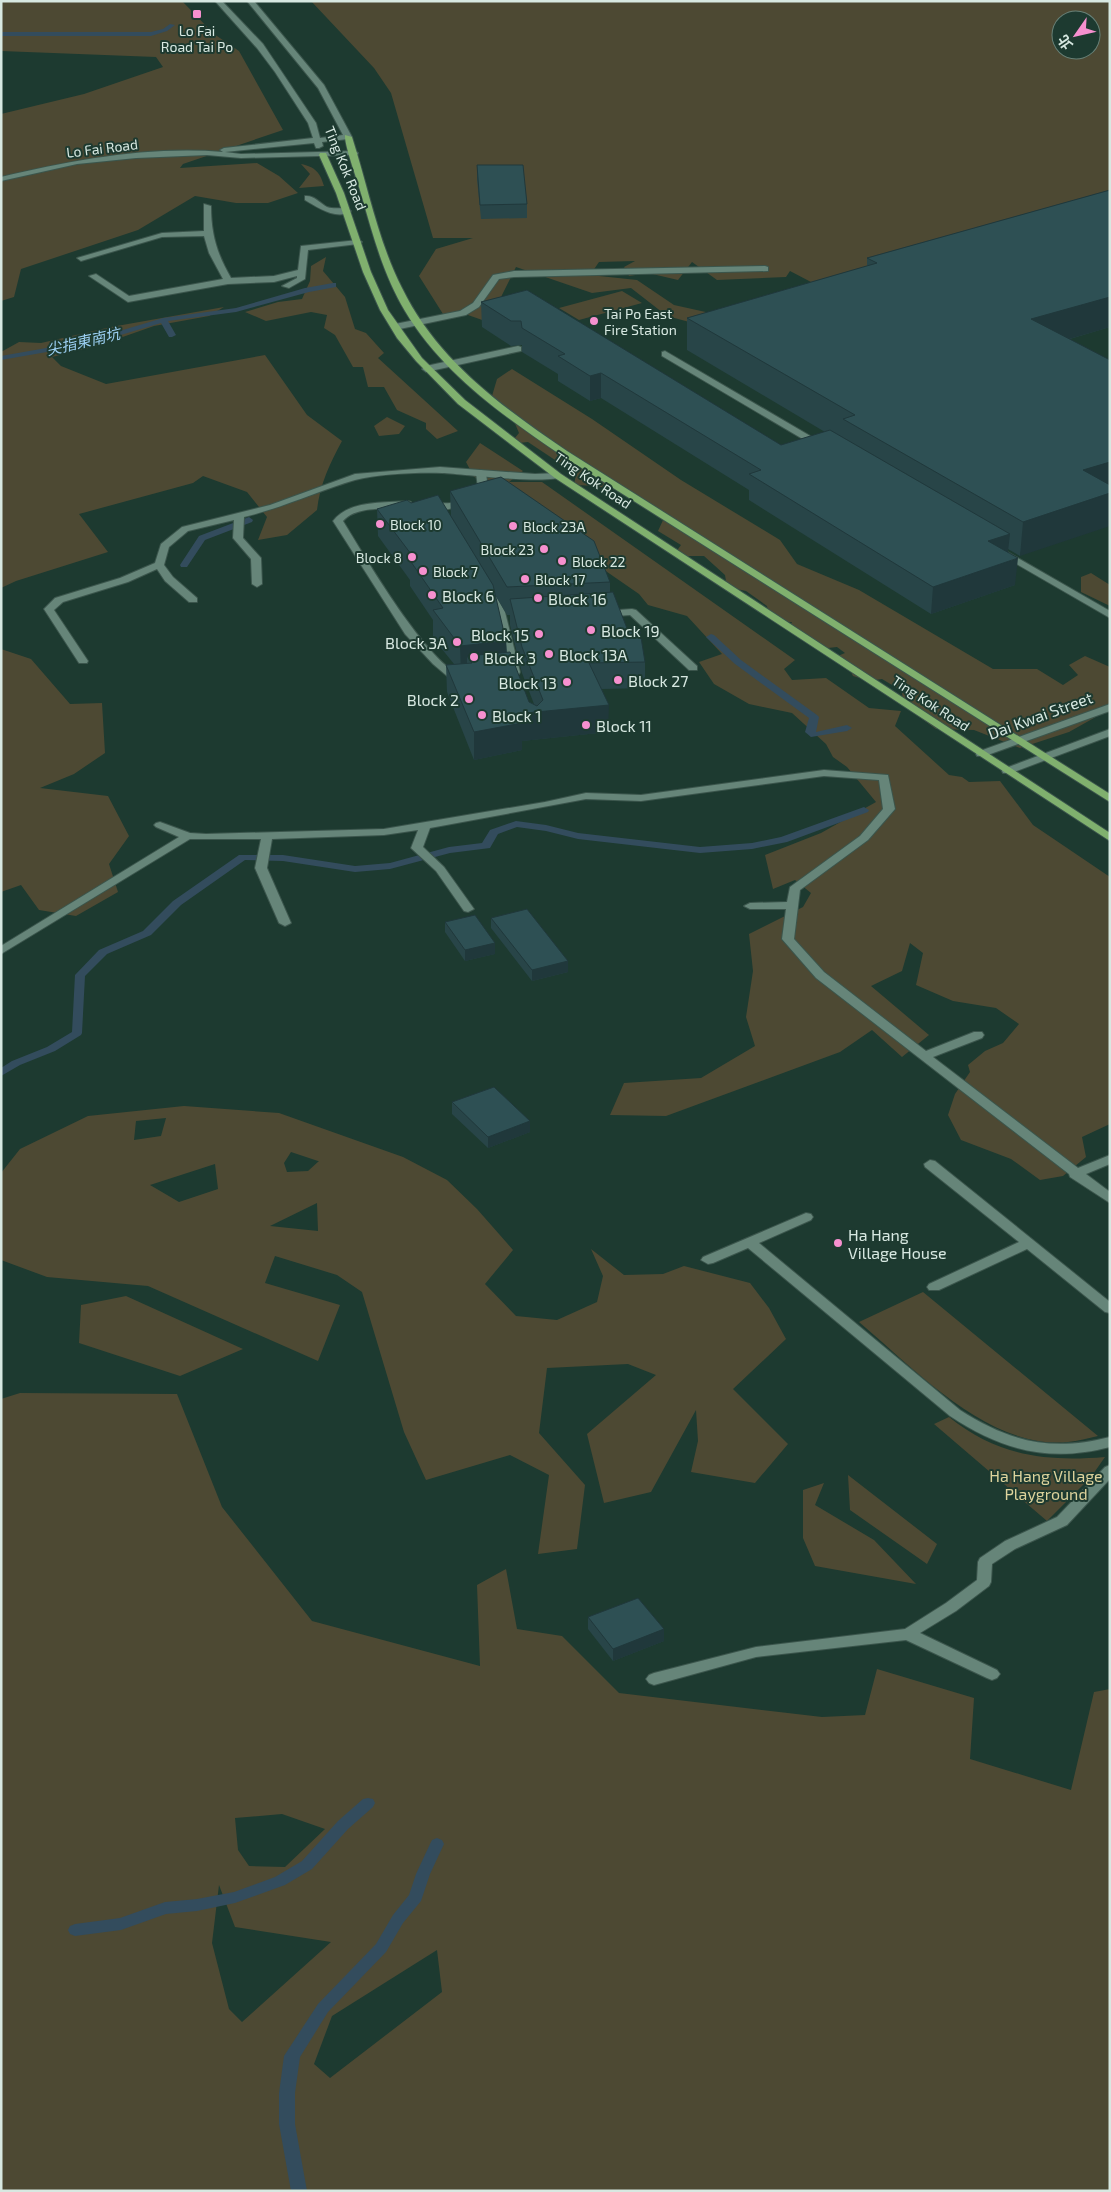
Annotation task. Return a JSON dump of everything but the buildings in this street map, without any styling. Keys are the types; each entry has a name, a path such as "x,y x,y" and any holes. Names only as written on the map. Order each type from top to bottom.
{"main road":[{"name":"Ting Kok Road","path":"348,137 379,242 393,277 419,324 450,364 492,402 543,437 1110,799"},
{"name":"Ting Kok Road","path":"322,155 334,177 381,302 426,369 469,409 558,476 1110,838"}],"street":[{"name":"Ting Kok Road","path":"218,1 260,46 278,71 312,123 322,155"},
{"name":"Ting Kok Road","path":"250,1 320,87 348,137"},
{"name":"Lo Fai Road","path":"1,179 77,162 136,156 207,153 316,139 348,137"},
{"name":"Lo Fai Road","path":"207,153 241,156 354,153"},
{"path":"308,198 327,210 347,211"},
{"path":"206,206 209,248 228,281"},
{"path":"80,258 162,235 207,234"},
{"path":"286,286 301,279 304,248 358,242"},
{"path":"396,327 419,324 463,313 476,305 496,277 514,274 765,269"},
{"path":"93,276 128,300 228,281 274,279 301,272"},
{"path":"426,369 518,349"},
{"path":"665,354 827,450"},
{"path":"159,565 164,546 185,529 273,507 354,477 423,471 535,477 558,476"},
{"path":"476,677 457,679 437,662 409,632 338,521 345,513 402,503 442,512 473,498 483,489 481,473"},
{"path":"238,515 238,538 256,558 257,584"},
{"path":"998,550 1110,615"},
{"path":"159,565 169,579 193,600"},
{"path":"83,661 49,609 59,600 124,580 159,565"},
{"path":"487,589 500,612 507,620 513,677"},
{"path":"592,615 632,612 693,668"},
{"name":"Dai Kwai Street","path":"981,754 1110,707"},
{"path":"1007,771 1110,732"},
{"path":"160,825 188,836 384,832 586,796 641,798 824,773 884,777 889,808 864,838 794,889 788,939 813,968 1075,1174 1110,1199"},
{"path":"425,826 417,848 440,869 468,909"},
{"path":"267,834 261,868 284,923"},
{"path":"1,951 188,836"},
{"path":"750,906 792,905"},
{"path":"924,1056 978,1035"},
{"path":"1075,1174 1110,1159"},
{"path":"930,1164 1110,1309"},
{"path":"708,1260 806,1218"},
{"path":"750,1242 972,1426 1002,1440 1038,1448 1068,1450 1110,1442"},
{"path":"934,1287 1028,1243"},
{"path":"654,1678 756,1652 908,1634 951,1607 984,1582 985,1562 1010,1545 1062,1521 1110,1470"},
{"path":"908,1634 992,1674"}],"green space":[{"path":"1,1 182,1 214,34 239,51 283,130 183,164 180,168 257,163 279,176 298,193 268,203 236,203 195,196 138,230 21,269 14,297 1,301 1,114 84,94 163,67 156,57 1,51"},
{"path":"311,1 1110,1 1110,215 832,293 790,271 786,277 717,280 692,262 678,280 648,273 629,276 624,267 635,261 599,262 590,275 637,280 674,305 760,324 693,323 667,316 631,288 592,293 516,267 499,301 485,321 468,315 443,314 419,276 436,249 473,238 433,238 391,93 374,68"},
{"path":"301,164 316,171 321,177 324,186 299,188 310,174"},
{"path":"326,257 323,271 345,297 355,329 366,333 384,353 378,358 458,431 437,439 426,429 426,423 397,410 384,387 368,387 363,367 353,367 335,335 324,328 327,315 311,312 266,321 245,312 278,302 302,299 310,281 311,266"},
{"path":"622,291 642,303 579,320 559,308"},
{"path":"224,307 209,316 154,326 97,346 52,357 61,366 106,384 265,355 307,415 342,441 326,474 320,491 317,510 287,535 258,540 267,517 247,492 203,476 193,483 79,514 108,552 16,581 1,588 1,352 19,342 41,343 111,327"},
{"path":"512,369 592,419 681,480 780,540 797,564 859,590 993,669 1037,669 1063,685 1078,675 1069,665 1085,656 1110,667 1110,706 1094,718 1069,732 1020,748 974,730 936,729 903,705 902,691 882,679 869,681 853,676 850,670 833,658 845,653 837,647 819,649 788,630 792,622 780,622 769,617 767,606 746,591 727,587 725,575 704,556 673,556 681,545 658,531 664,518 647,501 632,494 616,490 574,485 576,474 528,442 510,444 519,433 511,414 492,396 497,379"},
{"path":"387,417 405,426 399,434 379,436 374,426"},
{"path":"480,443 523,471 509,482 542,482 795,660 784,669 792,680 826,678 869,708 901,711 895,726 949,775 962,777 969,782 1000,781 1033,825 1110,877 1110,1124 1082,1137 1086,1157 1063,1176 1040,1180 1011,1159 961,1140 948,1115 955,1094 970,1072 968,1065 985,1051 1003,1043 1019,1024 996,1008 953,1001 916,985 923,953 910,943 902,971 871,986 929,1035 902,1057 872,1030 840,1052 666,1116 610,1115 624,1083 701,1078 755,1046 746,1017 753,971 749,934 803,907 811,893 795,880 773,889 765,855 821,833 876,802 847,767 833,757 826,744 792,713 749,704 714,684 699,662 722,654 687,616 648,605 639,594 571,547 495,483 474,477 466,462"},
{"path":"1091,573 1110,585 1110,606 1081,592 1081,577"},
{"path":"1,649 31,659 70,704 102,703 105,753 74,774 40,788 108,796 129,836 109,864 118,892 76,916 39,910 21,885 1,892"},
{"path":"184,1106 279,1113 403,1157 447,1180 477,1209 513,1250 485,1284 516,1316 557,1320 597,1302 603,1276 591,1249 624,1275 663,1274 684,1266 750,1283 769,1308 786,1339 733,1389 788,1444 755,1483 691,1472 698,1441 696,1410 651,1492 604,1503 587,1434 656,1375 628,1364 547,1368 539,1433 585,1485 577,1549 538,1554 549,1475 510,1455 426,1480 404,1432 362,1292 337,1275 275,1256 265,1283 340,1305 318,1361 148,1286 47,1277 1,1260 1,1173 20,1149 88,1116","holes":["166,1118 161,1136 134,1140 136,1121","291,1152 319,1161 308,1171 287,1172 284,1163","215,1164 218,1189 179,1202 150,1185","317,1203 318,1231 270,1226"]},
{"path":"923,1292 1098,1436 1068,1442 1039,1441 1010,1433 982,1420 955,1403 929,1383 859,1322"},
{"path":"126,1296 243,1349 180,1376 79,1343 81,1305"},
{"path":"20,1393 177,1394 222,1507 312,1621 480,1666 477,1585 506,1569 517,1629 562,1636 619,1693 822,1717 865,1715 877,1669 974,1698 970,1759 1071,1790 1094,1692 1110,1689 1110,2191 1,2191 1,1399","holes":["282,1814 325,1829 285,1867 249,1866 238,1850 235,1818","219,1885 235,1927 331,1942 242,2022 229,2009 212,1943","437,1950 442,1992 330,2078 314,2064 332,2016"]},
{"name":"Ha Hang Village Playground","path":"949,1417 985,1440 1023,1454 1062,1458 1105,1457 1091,1477 1047,1521 934,1424"},
{"path":"848,1475 937,1544 927,1564 850,1510"},
{"path":"824,1483 815,1505 874,1540 916,1584 815,1566 803,1538 803,1490"}],"waterway":[{"path":"1,34 151,34 165,30 172,25"},
{"path":"163,320 236,310 333,285"},
{"name":"尖指東南坑","path":"1,358 87,343 163,320"},
{"path":"163,320 172,335"},
{"path":"184,565 202,538 249,520"},
{"path":"711,637 738,662 814,717 810,732 814,735 847,728"},
{"path":"1,1073 16,1063 51,1049 77,1033 80,975 103,952 147,933 177,903 243,857 283,858 355,869 390,866 449,850 486,846 494,832 516,824 546,828 578,836 700,850 752,846 783,840 864,810"},
{"path":"75,1930 121,1924 165,1908 197,1905 235,1897 280,1881 307,1865 343,1825 368,1803"},
{"path":"299,2191 287,2124 287,2093 292,2056 323,2008 381,1948 398,1919 416,1897 423,1874 437,1844"}],"place":[{"name":"Lo Fai Road Tai Po","path":"197,14"},
{"name":"Tai Po East Fire Station","path":"594,321"},
{"name":"Block 10","path":"380,524"},
{"name":"Block 23A","path":"513,526"},
{"name":"Block 23","path":"544,549"},
{"name":"Block 8","path":"412,557"},
{"name":"Block 22","path":"562,561"},
{"name":"Block 7","path":"423,571"},
{"name":"Block 17","path":"525,579"},
{"name":"Block 6","path":"432,595"},
{"name":"Block 16","path":"538,598"},
{"name":"Block 19","path":"591,630"},
{"name":"Block 15","path":"539,634"},
{"name":"Block 3A","path":"457,642"},
{"name":"Block 13A","path":"549,654"},
{"name":"Block 3","path":"474,657"},
{"name":"Block 27","path":"618,680"},
{"name":"Block 13","path":"567,682"},
{"name":"Block 2","path":"469,699"},
{"name":"Block 1","path":"482,715"},
{"name":"Block 11","path":"586,725"},
{"name":"Ha Hang Village House","path":"838,1243"}]}
